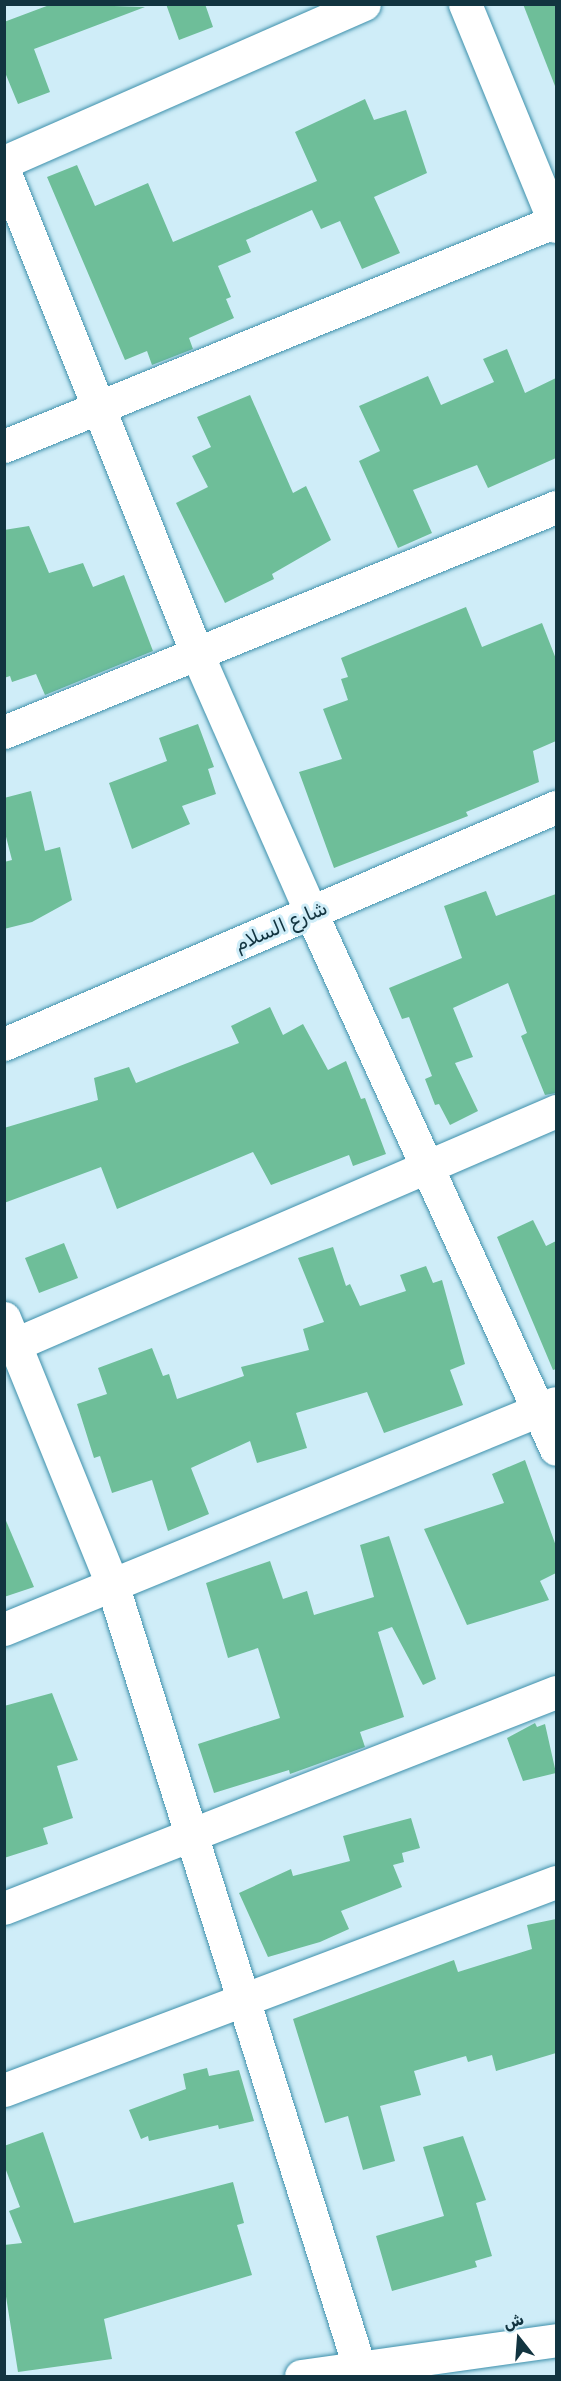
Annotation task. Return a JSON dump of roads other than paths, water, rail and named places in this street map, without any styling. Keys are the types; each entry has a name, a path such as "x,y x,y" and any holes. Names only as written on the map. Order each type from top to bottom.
{"street":[{"path":"4,162 364,4"},
{"path":"4,446 556,223 465,4"},
{"path":"4,171 197,654 311,913 427,1167 548,1406 556,1449"},
{"path":"4,732 556,507"},
{"name":"شارع السلام","path":"4,1044 556,807"},
{"path":"360,2372 192,1832 113,1587 8,1337 427,1167 556,1112"},
{"path":"4,1629 113,1587 548,1406"},
{"path":"4,1908 192,1832 556,1692"},
{"path":"4,2090 556,1882"},
{"path":"301,2376 360,2372 556,2340"}]}
